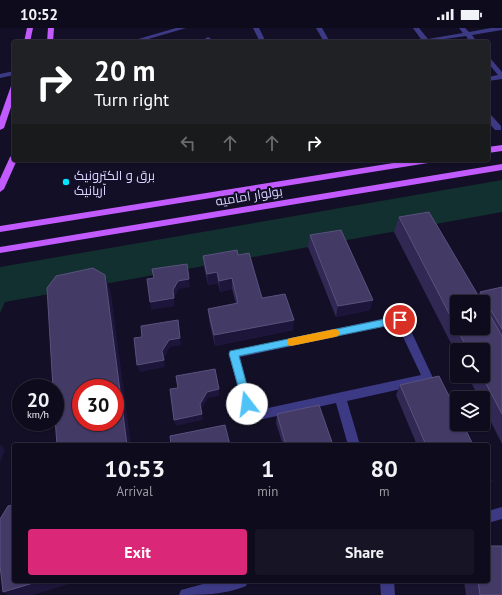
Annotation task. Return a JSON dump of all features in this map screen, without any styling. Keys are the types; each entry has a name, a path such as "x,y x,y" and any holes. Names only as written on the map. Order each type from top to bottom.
{"main road":[{"path":"27,40 30,28"},
{"path":"50,40 51,28"},
{"path":"0,128 12,94"},
{"path":"490,150 502,148"},
{"path":"0,189 12,162"},
{"name":"بولوار امامیه","path":"0,229 416,162"},
{"name":"بولوار امامیه","path":"0,250 502,167"}],"street":[{"path":"155,28 157,36"},
{"path":"139,40 183,28"},
{"path":"256,28 262,40"},
{"path":"319,28 326,40"},
{"path":"416,28 425,40"},
{"path":"462,28 472,40"},
{"path":"437,40 502,28"},
{"path":"490,62 502,77 490,79"},
{"path":"0,76 12,73"},
{"path":"490,119 498,128"},
{"path":"400,320 428,378 340,397 250,417 234,354 400,320"},
{"path":"340,397 353,443"},
{"path":"490,516 502,513"},
{"path":"186,595 233,583"},
{"path":"387,583 388,595"}],"green space":[{"path":"502,180 502,212 5,302 0,313 0,267"}],"building":[{"path":"429,212 478,295 450,295 450,315 399,217"},
{"path":"341,230 373,300 338,306 310,235"},
{"path":"237,250 238,255 249,253 262,298 285,294 294,320 214,335 208,309 238,303 232,278 219,281 217,272 207,274 203,256"},
{"path":"187,264 189,279 178,281 173,290 174,298 150,302 147,279 154,278 152,269"},
{"path":"93,268 105,275 118,379 72,379 72,431 124,431 124,422 127,443 57,443 56,431 64,431 64,379 52,379 47,288 56,276"},
{"path":"502,287 502,329 490,309 490,295 482,295 480,292"},
{"path":"490,315 502,336 502,414 486,383 490,383 490,343 464,343 460,335 490,335"},
{"path":"178,320 180,338 169,340 162,351 164,360 137,365 134,338 142,337 141,326"},
{"path":"215,369 219,389 207,392 200,404 202,414 174,420 170,389 178,388 176,376"},
{"path":"439,376 450,398 450,431 466,431 472,443 425,443 400,385"},
{"path":"319,405 332,443 285,443 277,414"},
{"path":"225,425 230,443 171,443 170,436"},
{"path":"12,505 12,583 33,583 3,592 0,565 0,519 8,506"},
{"path":"490,546 502,546 502,595 480,595 478,583 490,583"}],"slow traffic":[{"path":"291,342 335,333"}],"place":[{"name":"برق و الکترونیک آریانیک","path":"66,182"}],"route":[{"path":"247,404 234,354 400,320"}]}
